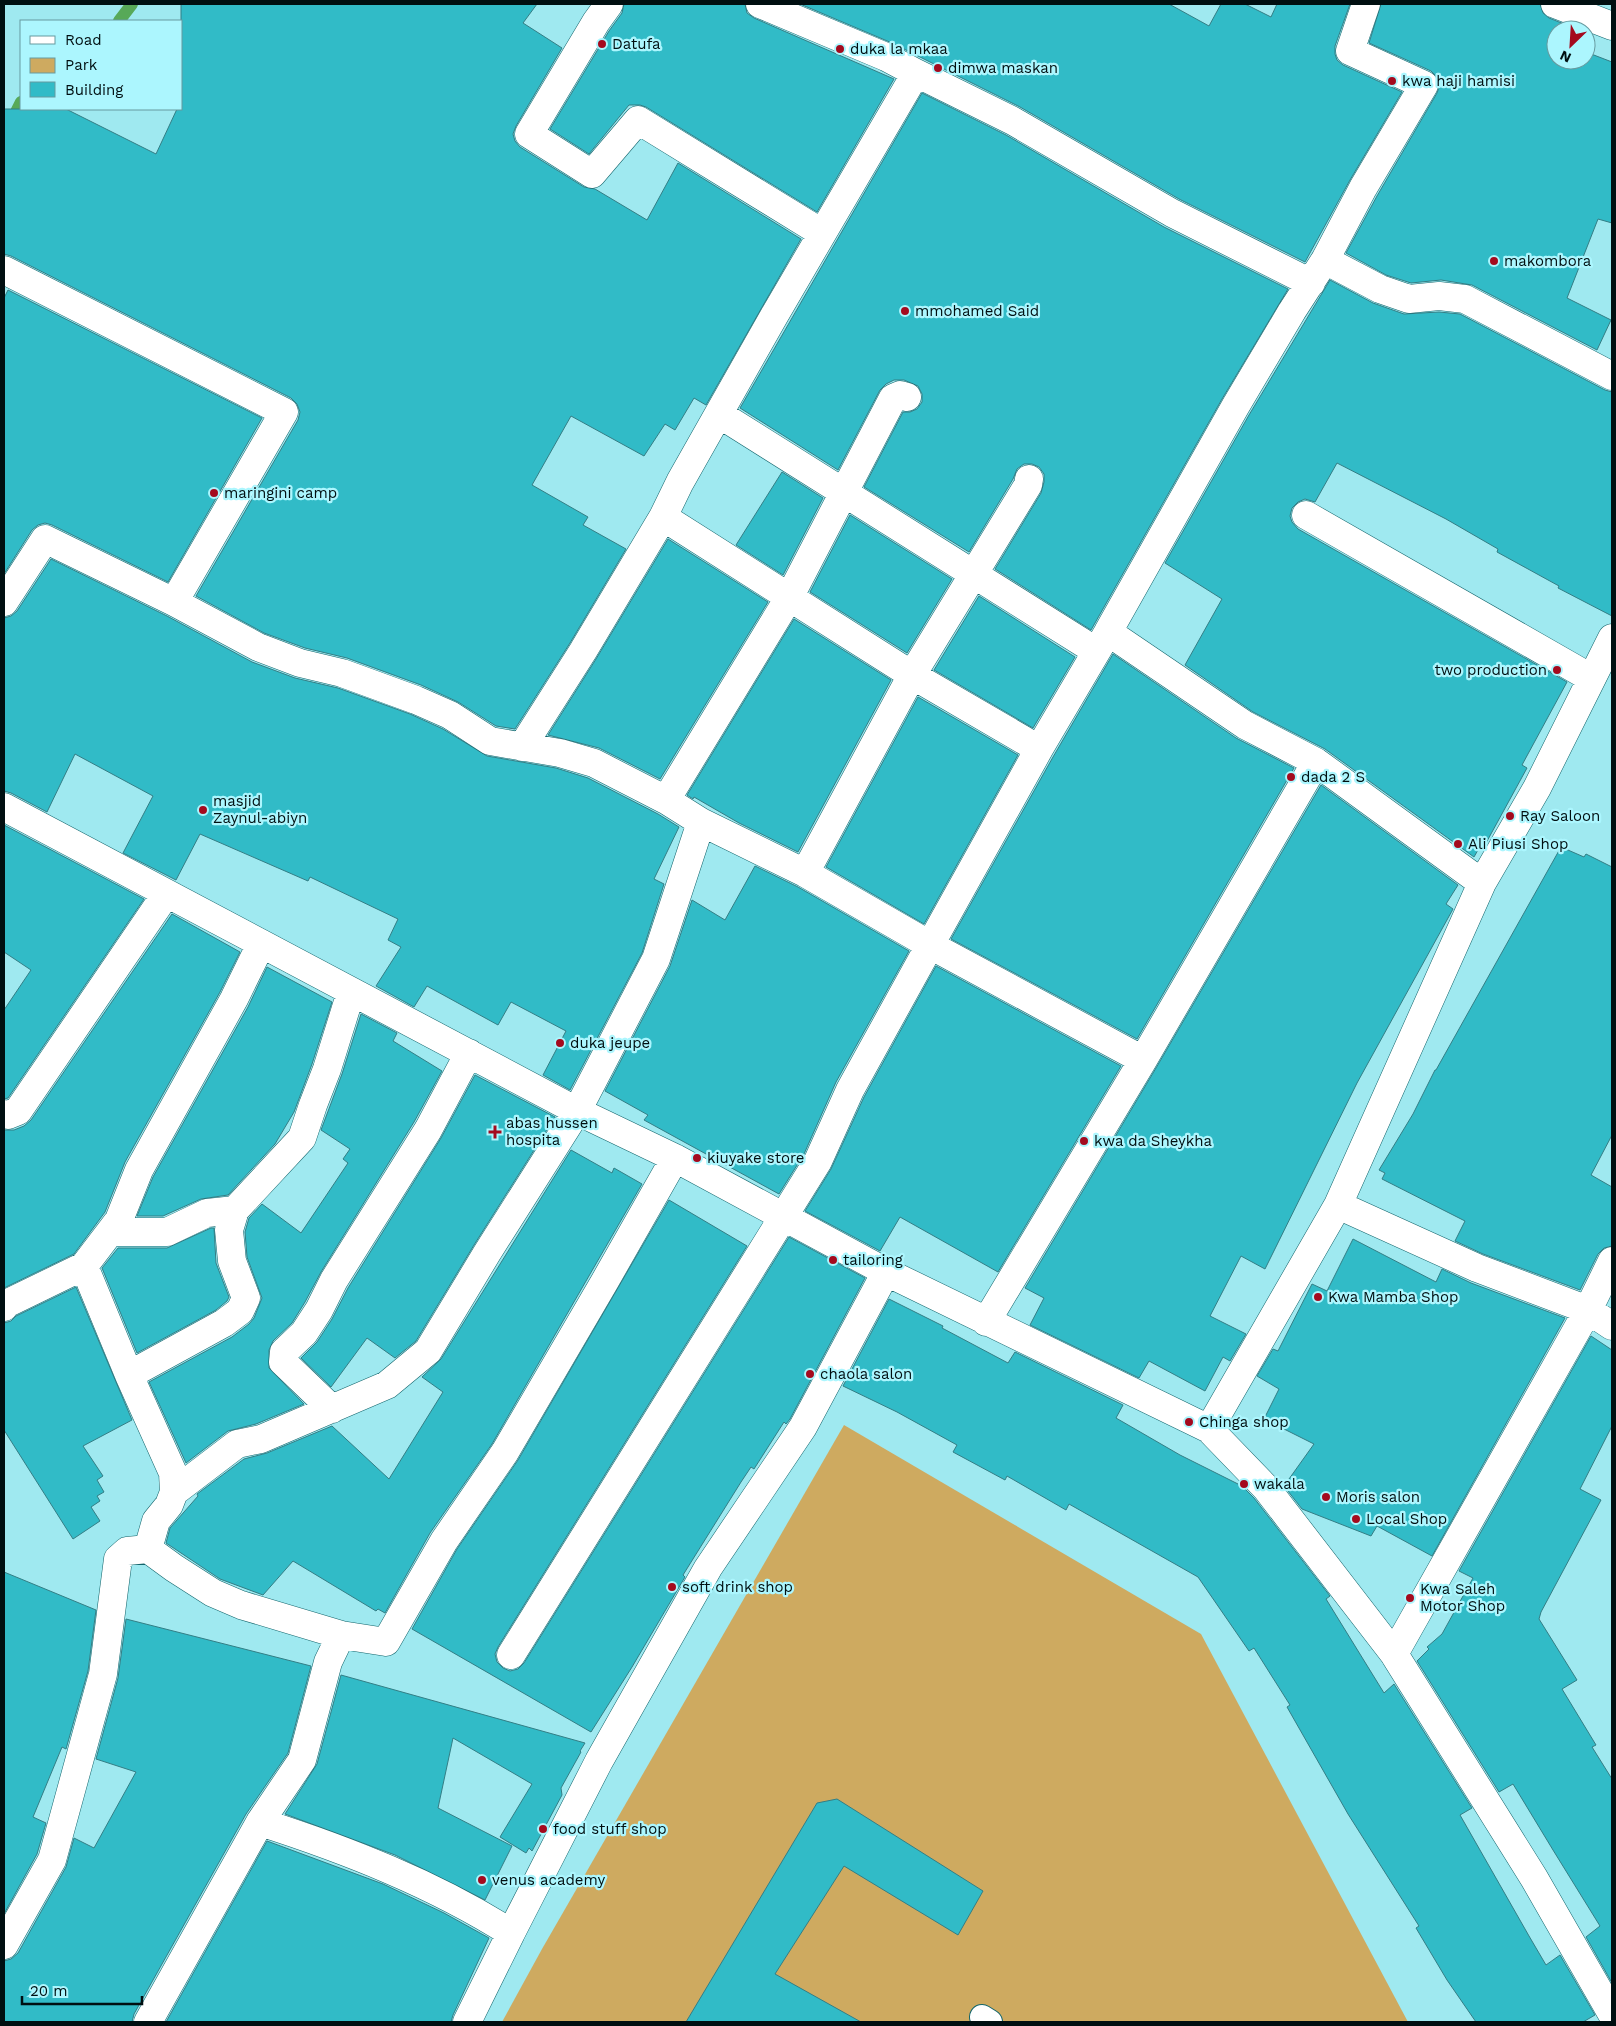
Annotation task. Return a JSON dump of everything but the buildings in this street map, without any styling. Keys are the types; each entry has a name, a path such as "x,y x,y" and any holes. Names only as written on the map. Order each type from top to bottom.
{"street":[{"path":"609,4 596,22 529,134 592,174 638,120 822,233"},
{"path":"760,4 886,57 916,74 1013,121 1172,213 1311,283"},
{"path":"511,1655 818,1161 850,1090 1039,749 1235,407 1292,311 1325,260 1363,188 1424,85 1350,51 1366,4"},
{"path":"1555,4 1612,26"},
{"path":"522,747 664,517 680,482 822,233 916,74"},
{"path":"1325,260 1380,288 1409,299 1439,296 1465,299 1612,376"},
{"path":"4,270 284,412 174,602"},
{"path":"666,800 790,596 893,398 900,395 907,396"},
{"path":"719,414 972,574 1102,641 1245,725 1316,762 1482,883"},
{"path":"805,873 912,675 1028,484 1029,478"},
{"path":"1306,515 1591,678"},
{"path":"664,517 912,675 1039,749"},
{"path":"4,602 45,539 174,602 258,647 300,663 342,673 416,700 450,715 490,741 560,754 594,763 666,800 701,822 805,873 930,945 1143,1060"},
{"path":"1209,1429 1338,1205 1482,883 1537,788 1612,638"},
{"path":"986,1322 1143,1060 1316,762"},
{"path":"4,807 577,1111 675,1158 886,1272 1209,1429 1266,1488 1394,1654 1534,1878 1612,2014"},
{"path":"174,1492 236,1444 261,1439 388,1385 428,1351 487,1253 577,1111 656,959 701,822"},
{"path":"4,1114 8,1115 18,1111 166,894"},
{"path":"4,1307 6,1304 84,1266 119,1220 139,1170 234,999 261,944"},
{"path":"129,1375 224,1323 240,1311 246,1298 232,1261 229,1230 235,1210 302,1138 312,1105 327,1069 351,992"},
{"path":"332,1409 283,1362 284,1352 304,1333 314,1318 334,1280 428,1130 469,1053"},
{"path":"4,1945 52,1860 103,1674 118,1559 127,1551 148,1549 213,1593 241,1605 341,1635 386,1642 444,1541 504,1452 557,1364 675,1158"},
{"path":"1338,1205 1477,1268 1588,1310 1612,1326"},
{"path":"110,1232 167,1232 207,1214 235,1210"},
{"path":"1394,1654 1588,1310 1612,1261"},
{"path":"84,1266 129,1375 174,1473 174,1492 169,1505 156,1521 148,1549"},
{"path":"467,2022 599,1761 708,1568 803,1427 886,1272"},
{"path":"148,2022 260,1822 302,1760 328,1662 341,1635"},
{"path":"260,1822 329,1844 428,1887 489,1919 511,1933"}],"green space":[{"path":"844,1425 1201,1634 1408,2022 502,2022 542,1949"}],"waterway":[{"path":"120,20 132,4"},
{"path":"16,112 20,104"}],"place":[{"name":"Datufa","path":"602,44"},
{"name":"duka la mkaa","path":"840,49"},
{"name":"dimwa maskan","path":"938,68"},
{"name":"kwa haji hamisi","path":"1392,81"},
{"name":"makombora","path":"1494,261"},
{"name":"mmohamed Said","path":"905,311"},
{"name":"maringini camp","path":"214,493"},
{"name":"two production","path":"1557,670"},
{"name":"dada 2 S","path":"1291,777"},
{"name":"masjid Zaynul-abiyn","path":"203,810"},
{"name":"Ray Saloon","path":"1510,816"},
{"name":"Ali Piusi Shop","path":"1458,844"},
{"name":"duka jeupe","path":"560,1043"},
{"name":"abas hussen hospita","path":"495,1132"},
{"name":"kwa da Sheykha","path":"1084,1141"},
{"name":"kiuyake store","path":"697,1158"},
{"name":"tailoring","path":"833,1260"},
{"name":"Kwa Mamba Shop","path":"1318,1297"},
{"name":"chaola salon","path":"810,1374"},
{"name":"Chinga shop","path":"1189,1422"},
{"name":"wakala","path":"1244,1484"},
{"name":"Moris salon","path":"1326,1497"},
{"name":"Local Shop","path":"1356,1519"},
{"name":"soft drink shop","path":"672,1587"},
{"name":"Kwa Saleh Motor Shop","path":"1410,1598"},
{"name":"food stuff shop","path":"543,1829"},
{"name":"venus academy","path":"482,1880"}]}
